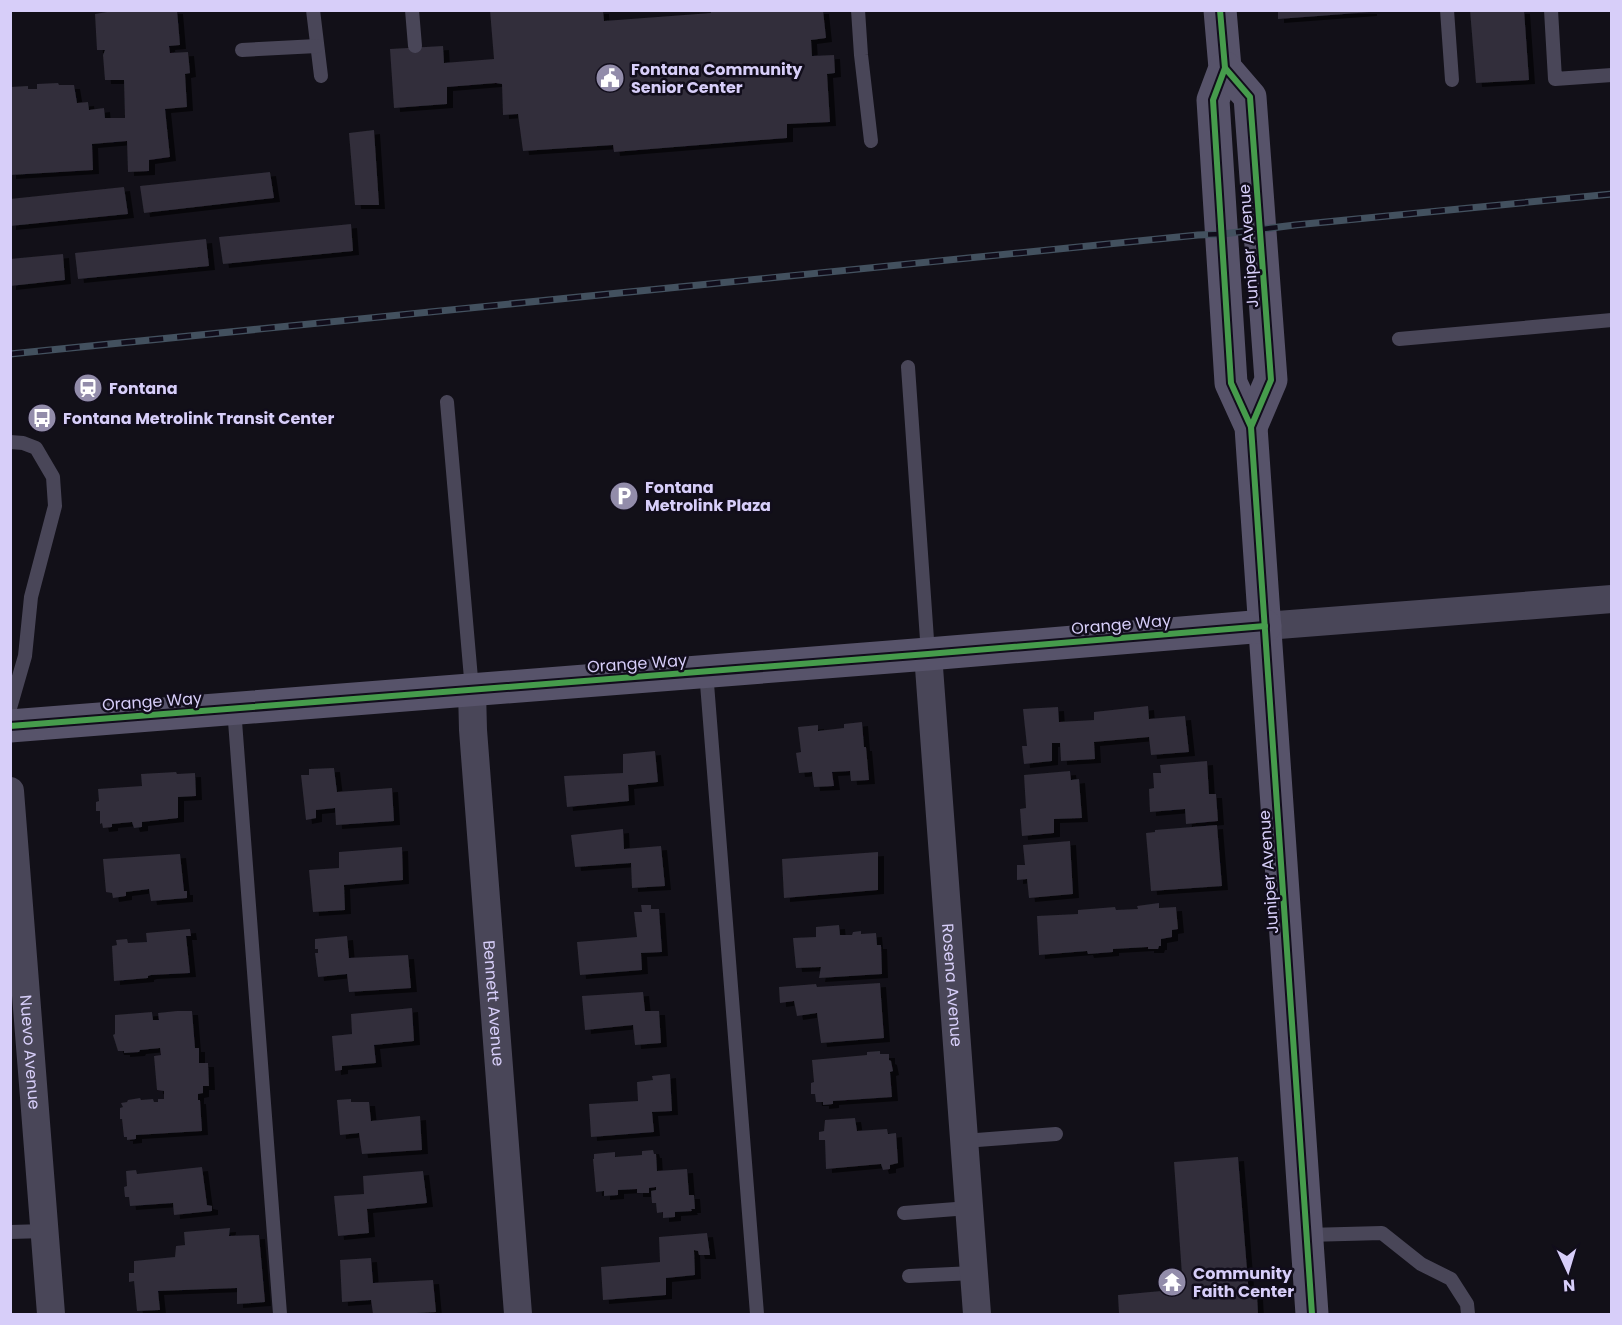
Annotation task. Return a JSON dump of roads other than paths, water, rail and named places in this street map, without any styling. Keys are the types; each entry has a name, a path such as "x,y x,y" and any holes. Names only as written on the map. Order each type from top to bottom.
{"street":[{"name":"Juniper Avenue","path":"1220,10 1225,68 1213,100 1231,383 1251,427 1312,1314"},
{"name":"Orange Way","path":"10,726 1611,599"},
{"name":"Rosena Avenue","path":"928,654 977,1314"},
{"name":"Bennett Avenue","path":"472,690 473,730 518,1314"},
{"name":"Nuevo Avenue","path":"10,792 17,952 51,1314"}],"lane":[{"path":"313,10 321,76"},
{"path":"412,10 415,46"},
{"path":"858,10 871,141"},
{"path":"1447,10 1452,80"},
{"path":"1551,10 1555,79 1611,75"},
{"path":"242,50 317,46"},
{"path":"1399,339 1611,320"},
{"path":"908,367 928,654"},
{"path":"447,402 472,690"},
{"path":"10,442 23,443 36,448 53,477 55,506 31,597 26,656 10,708"},
{"path":"706,671 757,1314"},
{"path":"234,708 280,1314"},
{"path":"964,1140 1056,1134"},
{"path":"904,1213 969,1208"},
{"path":"10,1232 45,1231"},
{"path":"1307,1235 1382,1233 1421,1264 1451,1279 1467,1304 1468,1314"},
{"path":"909,1276 974,1272"}],"railway":[{"path":"10,354 1612,194"}],"place":[{"name":"Fontana Community Senior Center","path":"610,78"},
{"name":"Fontana","path":"88,388"},
{"name":"Fontana Metrolink Transit Center","path":"42,418"},
{"name":"Fontana Metrolink Plaza","path":"624,496"},
{"name":"Community Faith Center","path":"1172,1282"}]}
